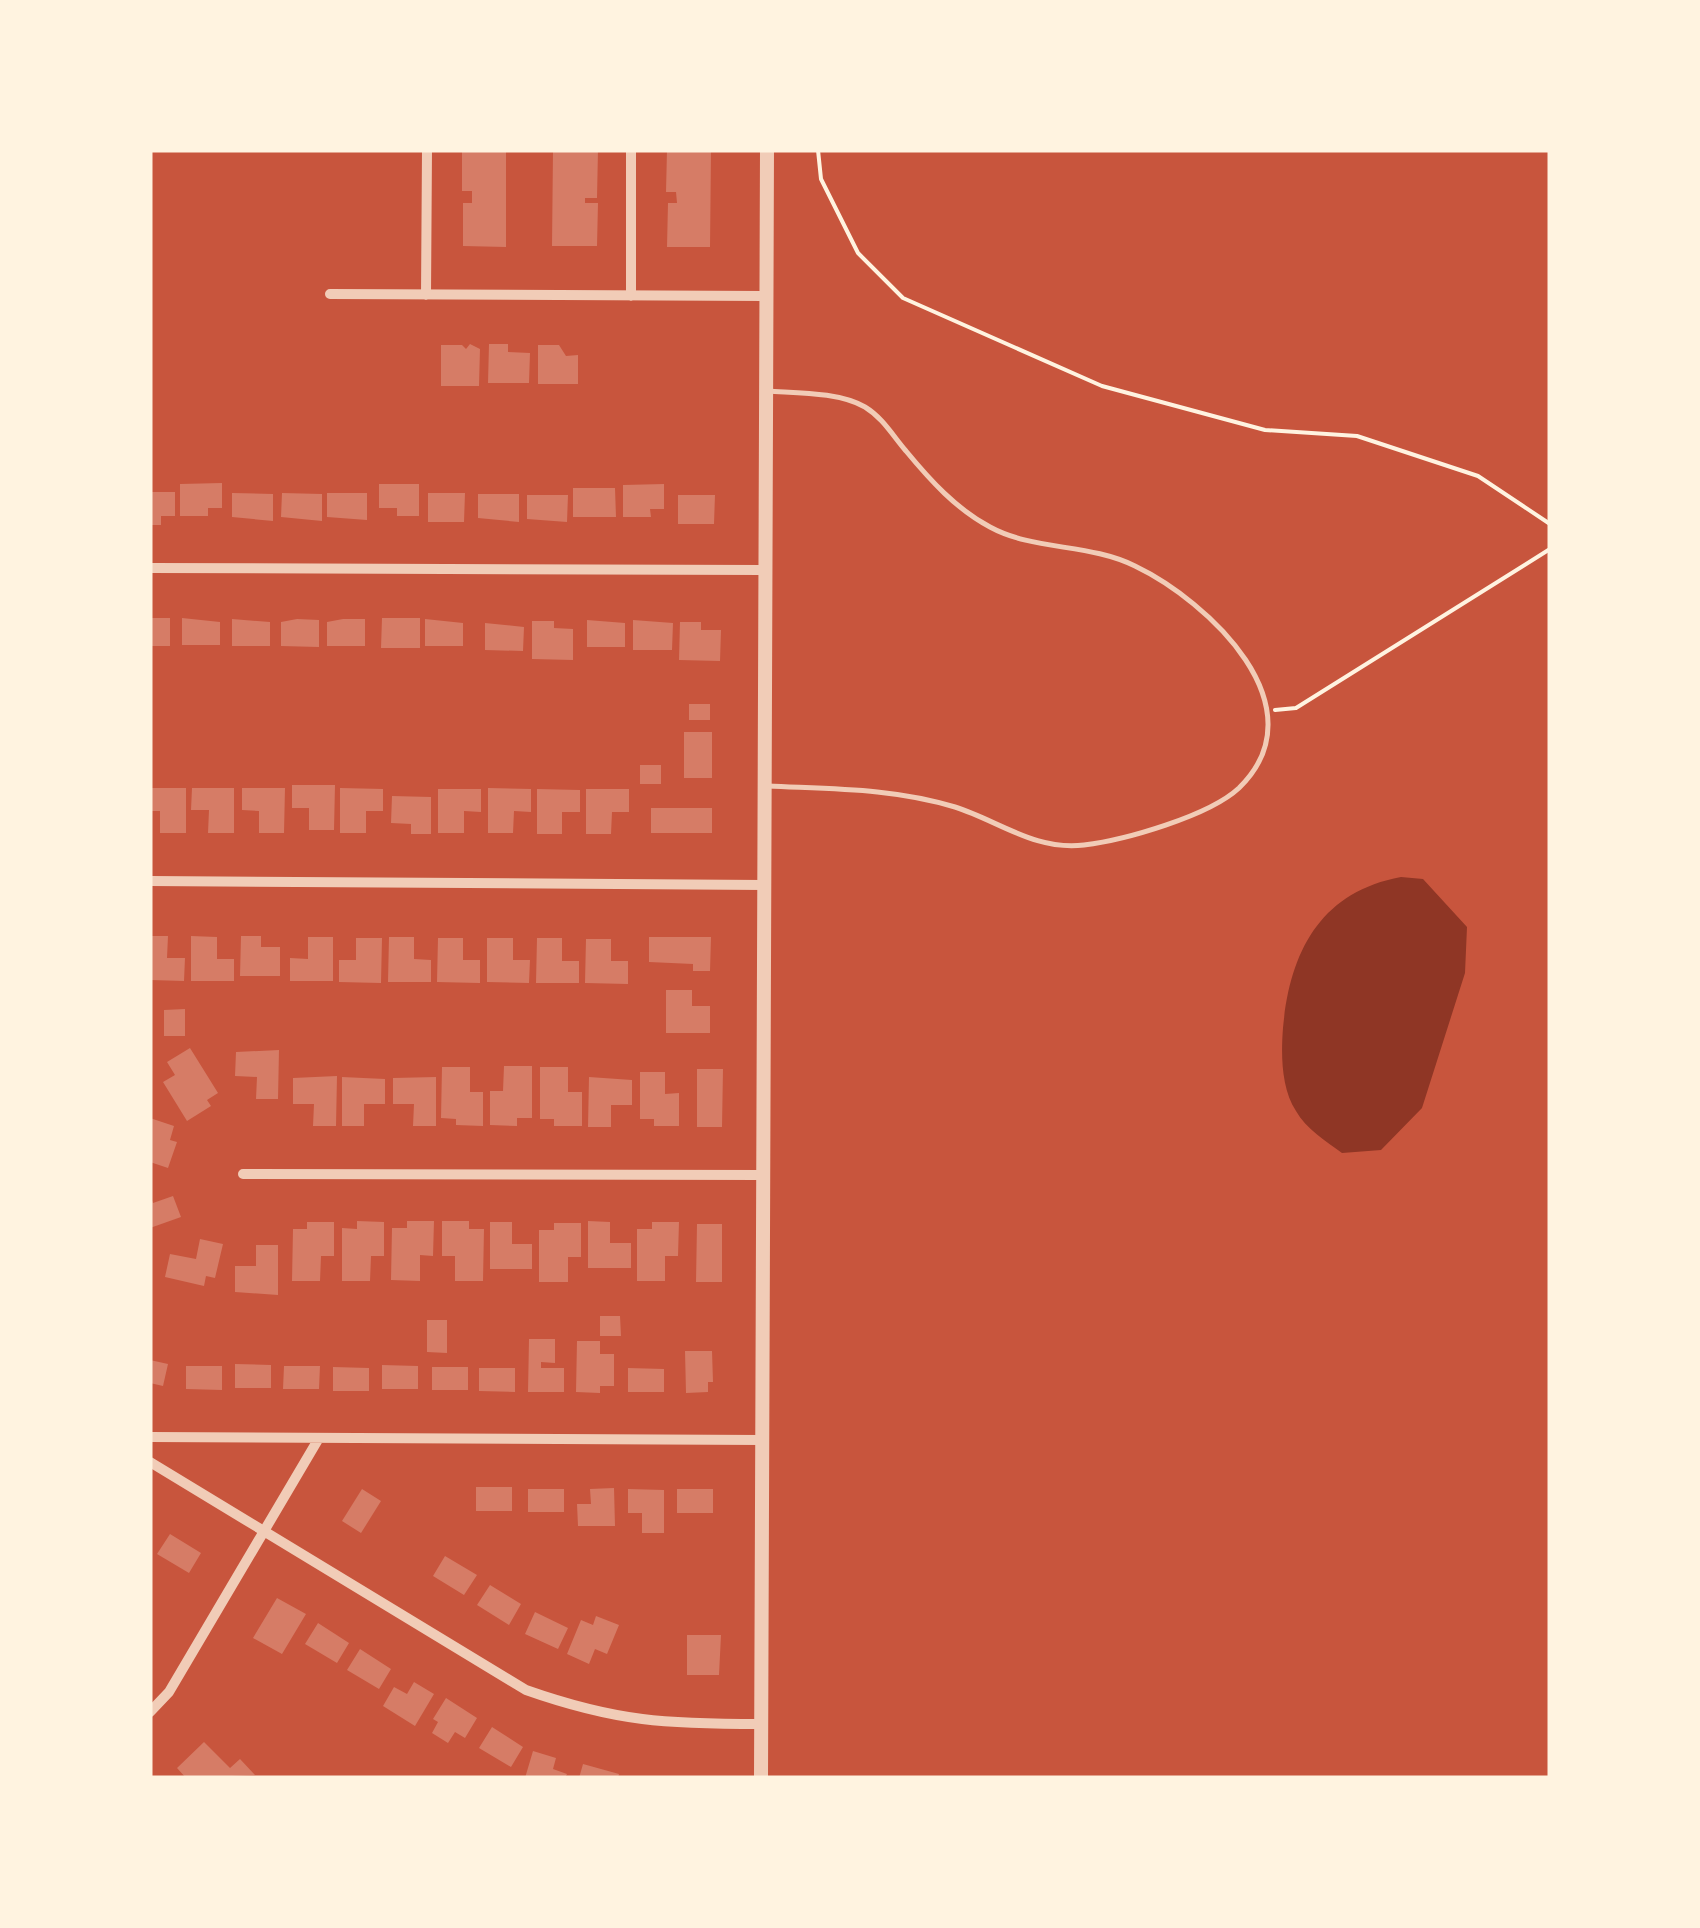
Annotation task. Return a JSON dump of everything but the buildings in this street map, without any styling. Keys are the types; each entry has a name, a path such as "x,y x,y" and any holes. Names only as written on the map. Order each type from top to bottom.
{"street":[{"path":"426,295 427,150"},
{"path":"631,150 631,296"},
{"path":"761,1778 767,150"},
{"path":"330,294 766,296"},
{"path":"150,568 766,570"},
{"path":"150,881 764,885"},
{"path":"244,1174 763,1176"},
{"path":"150,1437 762,1440"},
{"path":"150,1712 169,1692 319,1438"},
{"path":"150,1462 526,1690 590,1712 638,1722 761,1724"}],"lane":[{"path":"764,786 865,788 956,808 1018,836 1082,846 1198,812 1236,790 1256,767 1266,743 1260,677 1192,602 1135,566 1099,553 1022,539 992,528 944,492 865,407 766,391"}],"path":[{"path":"818,150 821,180 858,254 904,298 1102,386 1265,430 1357,436 1478,476 1550,524"},
{"path":"1266,711 1296,708 1550,550"}],"shaded area":[{"path":"1401,877 1423,879 1467,927 1465,973 1422,1108 1381,1150 1342,1153 1305,1123 1287,1092 1282,1049 1287,1000 1302,951 1330,911 1349,896"}]}
